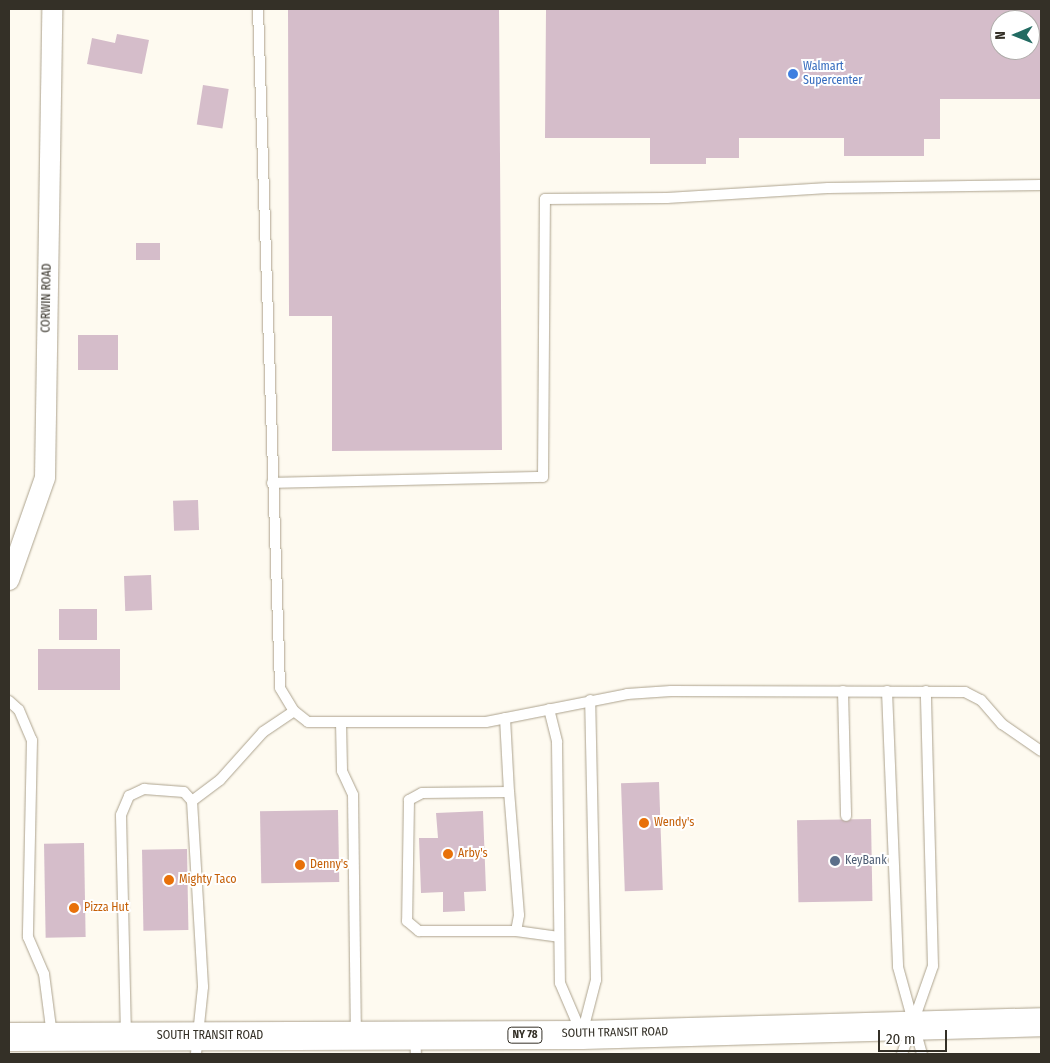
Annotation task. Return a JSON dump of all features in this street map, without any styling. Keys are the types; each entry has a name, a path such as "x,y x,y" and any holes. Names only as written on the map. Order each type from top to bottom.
{"highway":[{"name":"SOUTH TRANSIT ROAD","path":"17,1040 52,1037 126,1037 196,1045 356,1035 415,1045 582,1035 914,1024 1041,1022"}],"street":[{"name":"CORWIN ROAD","path":"9,580 44,478 52,9"}],"lane":[{"path":"258,9 280,688 294,711 308,722 486,722 590,700 670,690 965,692 981,700 1002,724 1041,751"},
{"path":"272,483 543,477 545,199 667,198 828,188 1041,186"},
{"path":"843,691 846,816"},
{"path":"887,691 898,967 922,1054"},
{"path":"902,1054 933,966 926,691"},
{"path":"582,1035 596,980 590,700"},
{"path":"9,701 19,710 32,740 28,937 44,974 52,1037"},
{"path":"549,708 557,742 560,983 582,1035"},
{"path":"192,801 220,780 263,732 294,711"},
{"path":"505,718 519,915 516,931"},
{"path":"341,722 342,770 353,795 356,1035"},
{"path":"126,1037 121,815 129,796 144,789 184,792 192,801 203,987 196,1045"},
{"path":"509,792 422,792 409,800 407,921 419,930 516,931 559,937"}],"building":[{"path":"288,9 499,9 502,450 332,451 332,316 289,316"},
{"name":"Walmart Supercenter","path":"546,9 1041,9 1041,99 940,99 940,139 924,139 924,156 844,156 844,138 739,138 739,158 706,158 706,164 650,164 650,138 545,138"},
{"path":"117,34 149,40 142,74 87,64 92,38 115,43"},
{"path":"203,85 229,89 222,129 197,125"},
{"path":"136,243 160,243 160,260 136,260"},
{"path":"78,335 118,335 118,370 78,370"},
{"path":"198,500 199,530 174,531 173,501"},
{"path":"151,575 152,610 125,611 124,576"},
{"path":"59,609 97,609 97,640 59,640"},
{"path":"38,649 120,649 120,690 38,690"},
{"path":"659,782 663,890 625,891 621,783"},
{"path":"338,810 339,882 261,883 260,811"},
{"path":"483,811 486,891 464,892 465,911 443,912 443,892 421,893 419,838 438,838 436,813"},
{"name":"KeyBank","path":"871,819 872,901 798,902 797,820"},
{"path":"84,843 86,937 46,938 44,844"},
{"path":"187,849 188,930 143,931 142,850"}],"place":[{"name":"Walmart Supercenter","path":"793,74"},
{"name":"Wendy's","path":"644,823"},
{"name":"Arby's","path":"448,854"},
{"name":"KeyBank","path":"835,861"},
{"name":"Denny's","path":"300,865"},
{"name":"Mighty Taco","path":"169,880"},
{"name":"Pizza Hut","path":"74,908"}]}
